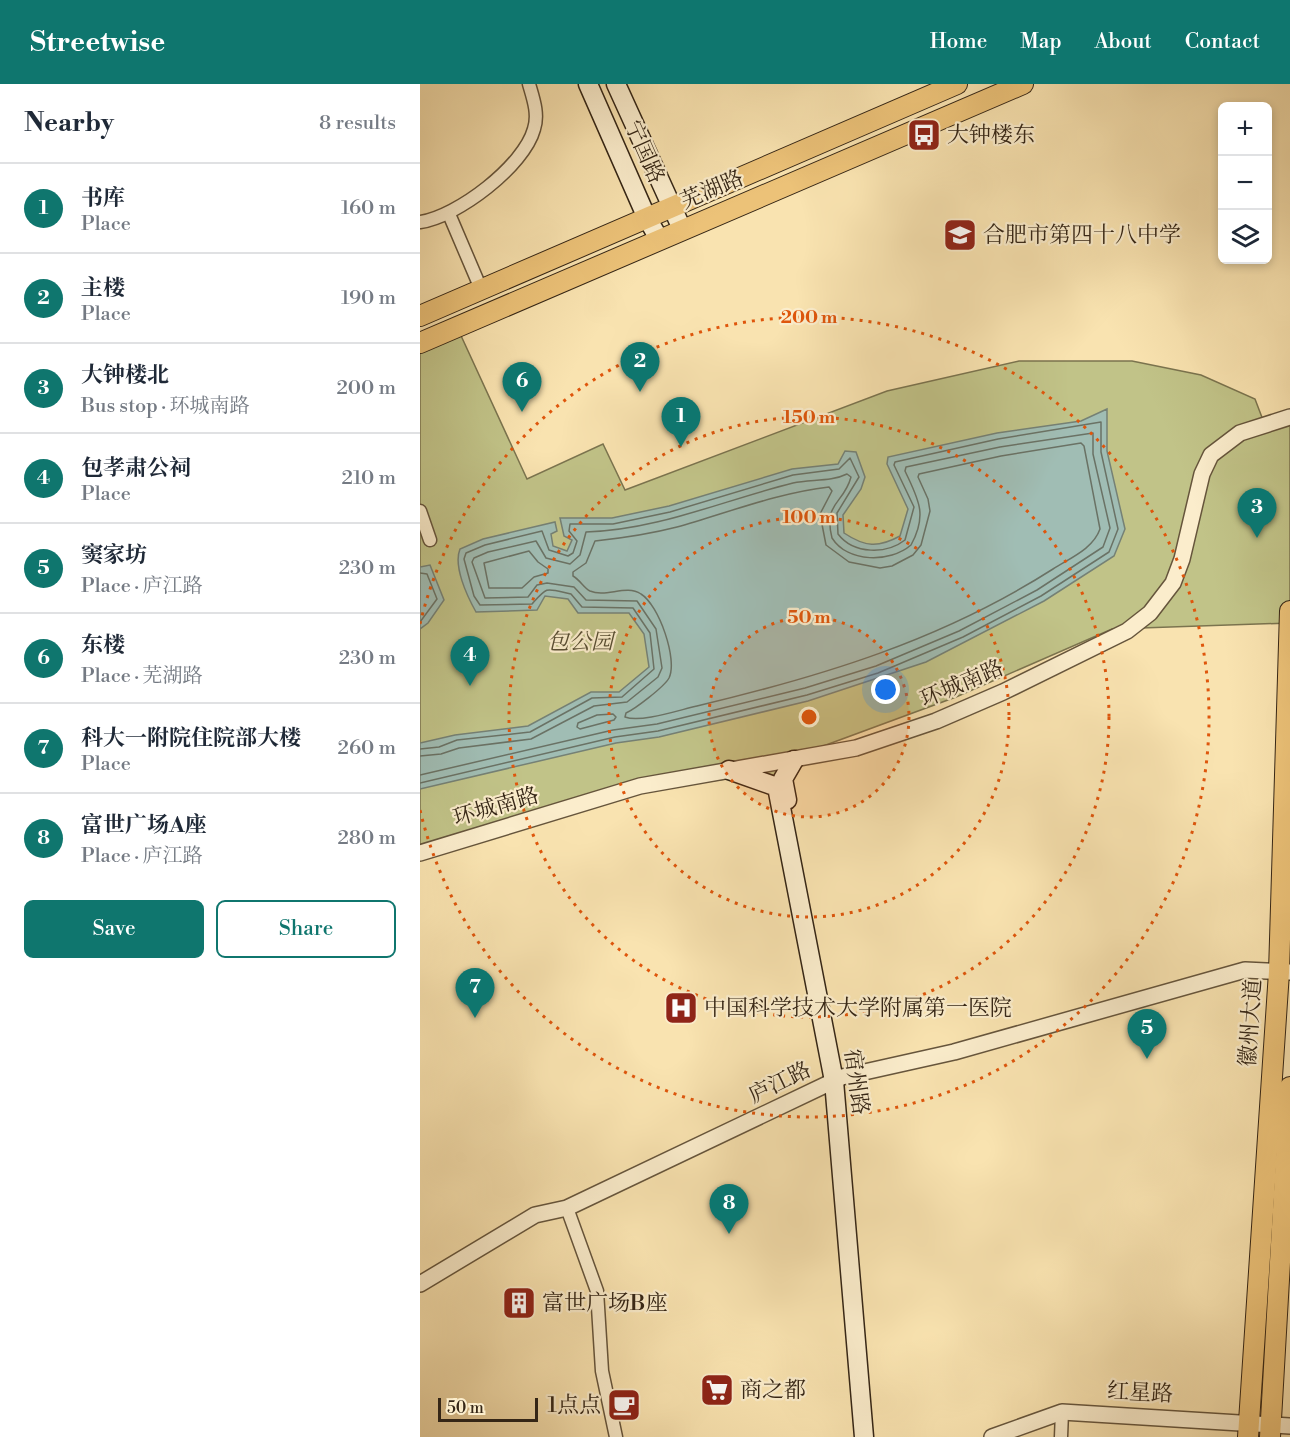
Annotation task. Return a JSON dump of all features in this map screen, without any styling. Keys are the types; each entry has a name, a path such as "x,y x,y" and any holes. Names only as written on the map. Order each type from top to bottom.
{"main road":[{"name":"宁国路","path":"588,84 646,216 659,239"},
{"name":"宁国路","path":"616,84 682,229"},
{"name":"芜湖路","path":"420,316 646,216 957,84"},
{"name":"芜湖路","path":"420,343 1023,84"},
{"name":"徽州大道","path":"1248,1430 1284,972 1290,611"},
{"name":"宿州路","path":"794,760 783,779 838,1079 874,1437"},
{"name":"宿州路","path":"729,770 777,787 838,1079 864,1437"},
{"path":"1270,1431 1290,1087"}],"street":[{"path":"420,222 449,214 482,192 521,151 534,129 535,106 529,84"},
{"path":"449,214 481,289"},
{"name":"环城南路","path":"420,853 640,786 856,748 936,721 1004,692 1127,631 1150,613 1173,583 1182,559 1202,474 1211,455 1240,432 1290,417"},
{"path":"420,511 430,540"},
{"name":"庐江路","path":"420,1284 535,1215 567,1208 838,1079 954,1052 1245,970 1284,972"},
{"path":"567,1208 597,1291 602,1371 616,1437"},
{"path":"1061,1437 1062,1412"},
{"name":"红星路","path":"992,1437 1062,1412 1248,1430 1270,1431 1290,1426"}],"green space":[{"name":"包公园","path":"457,327 527,479 603,444 625,490 887,391 1019,361 1132,361 1201,375 1255,399 1263,420 1290,413 1290,623 1112,629 956,697 799,755 776,783 726,779 632,792 420,855 420,343"}],"water":[{"path":"1107,409 1107,451 1125,529 1114,556 1044,601 926,662 808,701 659,737 616,743 420,789 420,743 455,735 528,726 591,692 619,692 649,667 644,634 629,613 578,613 568,599 545,596 537,610 476,612 465,590 460,572 458,556 460,549 483,539 555,522 557,531 551,534 553,546 567,551 572,540 564,536 560,518 612,518 669,506 792,469 838,464 845,451 856,452 865,477 861,489 843,515 844,533 865,543 885,543 900,536 908,509 887,464 888,457 997,433 1081,421"},
{"path":"430,565 444,600 428,623 420,629 420,567"}],"place":[{"name":"大钟楼东","path":"924,135"},
{"name":"合肥市第四十八中学","path":"960,235"},
{"name":"主楼","path":"640,392"},
{"name":"东楼","path":"522,412"},
{"name":"书库","path":"681,447"},
{"name":"大钟楼北","path":"1257,538"},
{"name":"包孝肃公祠","path":"470,686"},
{"name":"中国科学技术大学附属第一医院","path":"681,1008"},
{"name":"科大一附院住院部大楼","path":"475,1018"},
{"name":"窦家坊","path":"1147,1059"},
{"name":"富世广场A座","path":"729,1234"},
{"name":"富世广场B座","path":"519,1303"},
{"name":"商之都","path":"717,1390"},
{"name":"1点点","path":"624,1405"}]}
